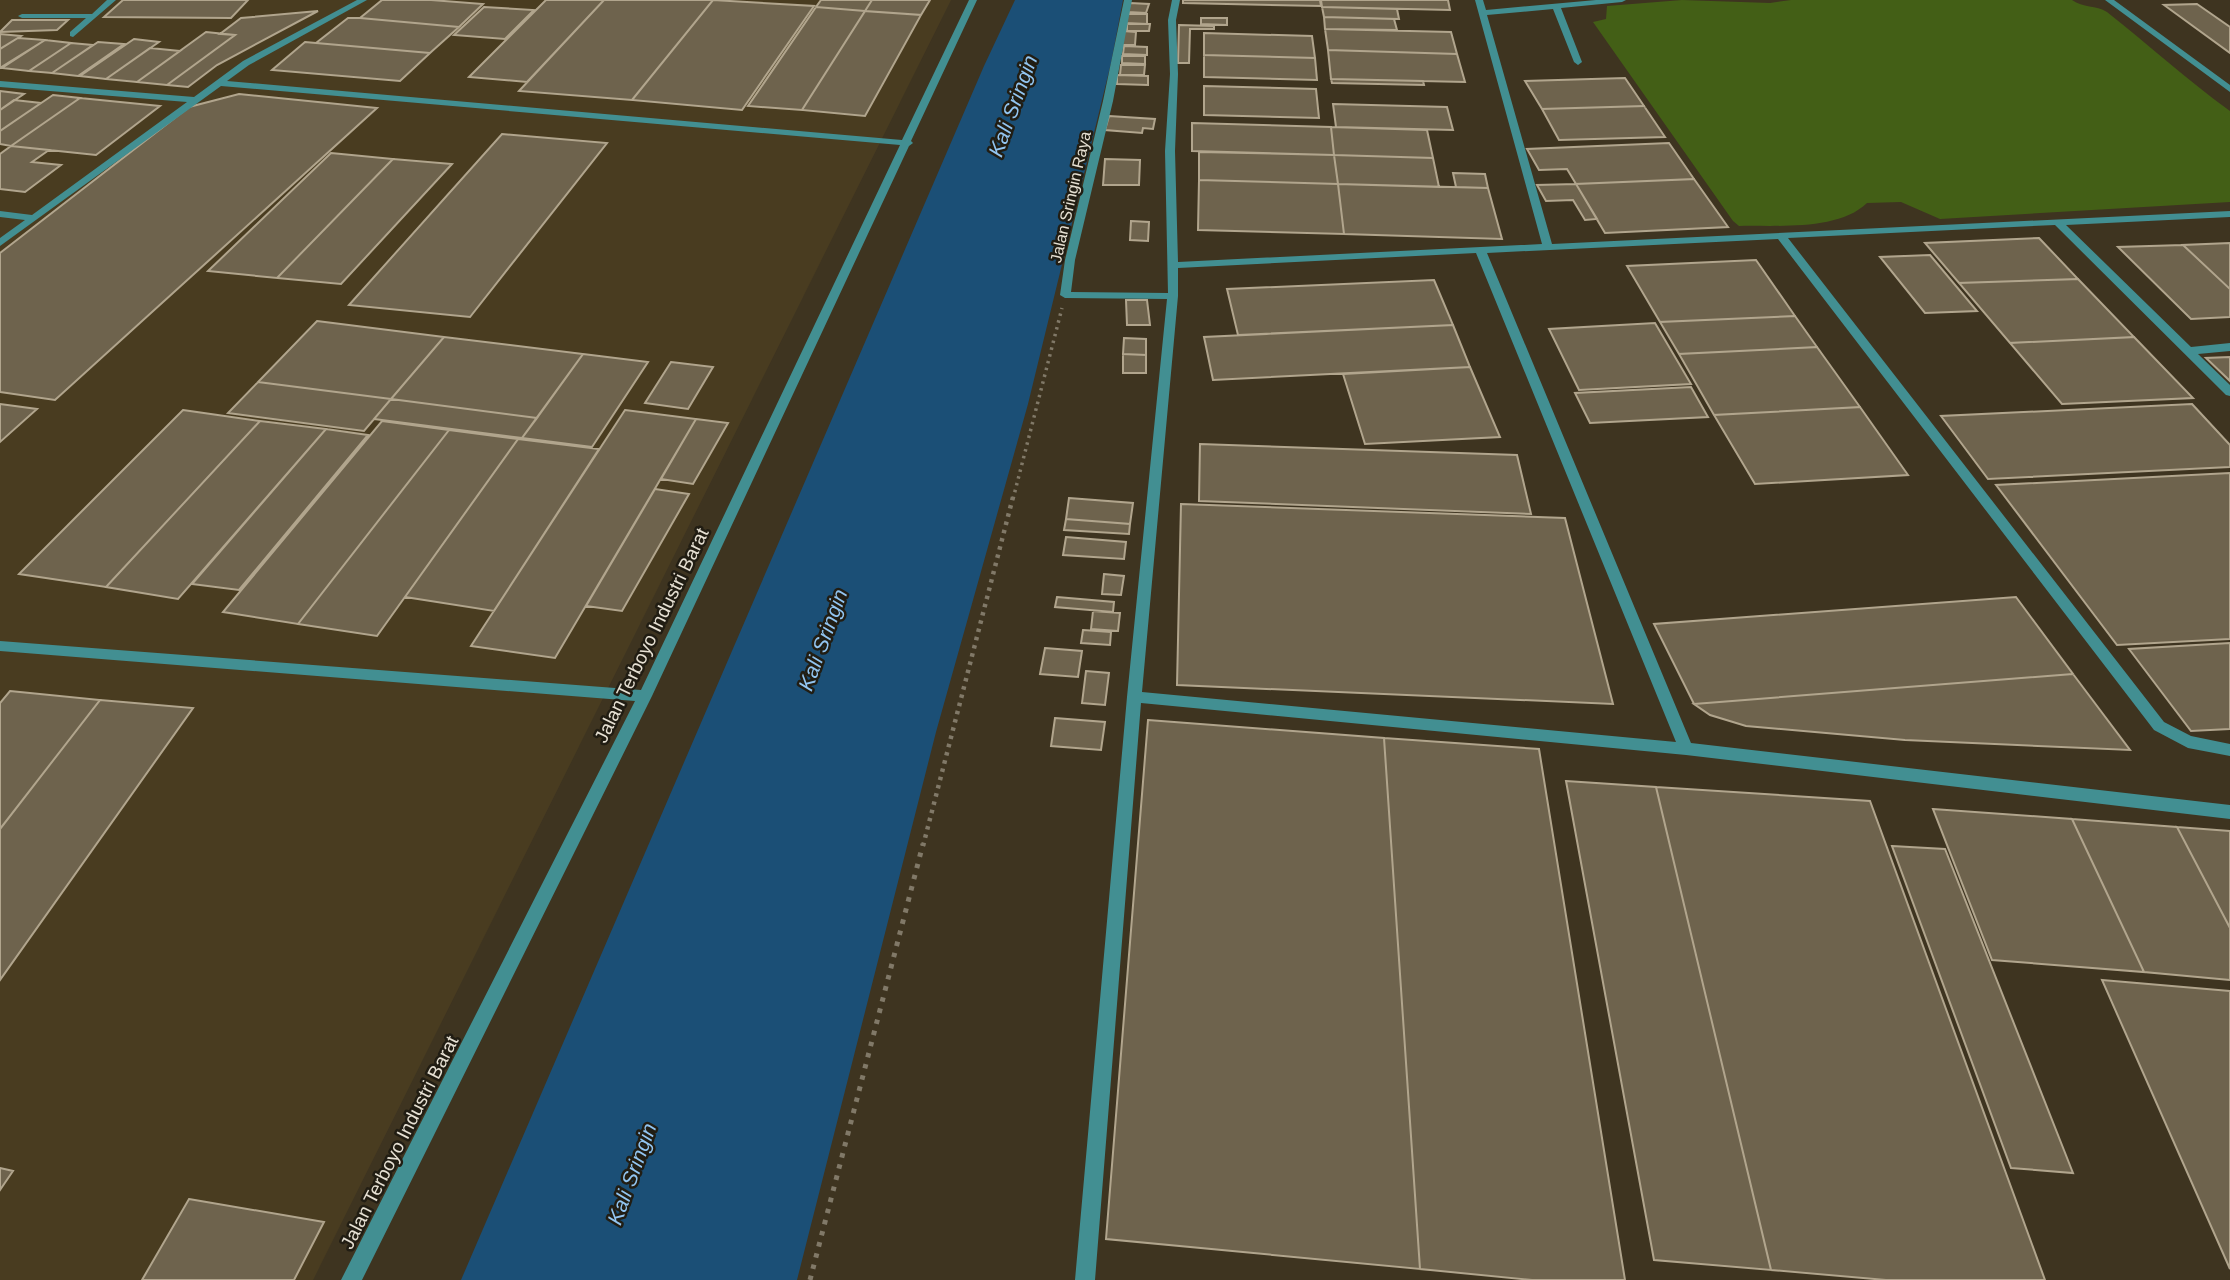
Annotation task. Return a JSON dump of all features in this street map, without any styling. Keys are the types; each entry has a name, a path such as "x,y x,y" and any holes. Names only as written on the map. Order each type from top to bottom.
{"street":[{"path":"73,34 112,0"},
{"path":"0,243 246,62 363,0"},
{"name":"Jalan Terboyo Industri Barat","path":"351,1280 645,696 908,143 973,0"},
{"name":"Jalan Sringin Raya","path":"1065,295 1070,260 1108,101 1128,0"},
{"path":"1085,1280 1134,697 1173,296 1170,151 1174,74 1172,20 1176,0"},
{"path":"1479,0 1548,248"},
{"path":"1483,13 1622,0"},
{"path":"2109,0 2230,89"},
{"path":"1556,6 1578,62"},
{"path":"22,16 94,16"},
{"path":"219,83 908,143"},
{"path":"0,84 197,100"},
{"path":"0,214 33,218"},
{"path":"1172,265 2230,214"},
{"path":"2058,223 2230,391"},
{"path":"1782,237 2159,726 2188,742 2230,750"},
{"path":"1481,252 1686,749"},
{"path":"1065,295 1173,296"},
{"path":"2188,351 2230,348"},
{"path":"0,646 645,696"},
{"path":"1134,697 1686,749 2230,812"}],"path":[{"path":"810,1280 1065,295"}],"shaded area":[{"path":"0,0 951,0 313,1280 0,1280"}],"green space":[{"path":"1682,0 1770,3 1791,0 2072,0 2103,10 2230,111 2230,202 1940,219 1901,202 1867,203 1855,212 1824,222 1789,226 1739,226 1593,22 1606,19 1607,6"}],"water":[{"name":"Kali Sringin","path":"1015,0 1123,0 1111,63 1028,404 936,732 797,1280 461,1280 984,66"}],"building":[{"path":"123,0 248,0 231,18 104,17"},
{"path":"382,0 483,4 459,27 360,18"},
{"path":"546,0 604,0 527,82 469,77"},
{"path":"604,0 713,0 632,100 519,91"},
{"path":"713,0 814,6 742,110 632,100"},
{"path":"821,0 872,0 865,11 816,7"},
{"path":"872,0 930,0 921,15 865,11"},
{"path":"1183,0 1320,0 1321,6 1183,3"},
{"path":"1321,0 1448,0 1450,10 1322,7"},
{"path":"1130,3 1149,4 1146,13 1128,12"},
{"path":"2197,4 2230,27 2230,53 2164,5"},
{"path":"484,7 534,10 505,39 454,35"},
{"path":"816,7 865,11 802,110 748,106"},
{"path":"1322,7 1397,9 1399,19 1324,17"},
{"path":"318,11 217,65 188,87 167,85 235,35 220,34 241,18"},
{"path":"865,11 921,15 865,116 802,110"},
{"path":"1126,14 1147,14 1147,24 1126,23"},
{"path":"1324,17 1394,19 1397,30 1325,29"},
{"path":"348,18 459,27 430,53 316,43"},
{"path":"1201,18 1227,18 1227,25 1201,24"},
{"path":"12,20 68,20 57,30 0,32"},
{"path":"1127,24 1150,24 1149,31 1127,31"},
{"path":"1179,25 1214,26 1214,29 1190,29 1189,63 1178,63"},
{"path":"1325,29 1451,32 1457,54 1328,50"},
{"path":"1123,31 1136,32 1135,45 1122,45"},
{"path":"206,32 235,35 167,85 137,82"},
{"path":"1204,33 1312,36 1315,58 1204,55"},
{"path":"0,34 21,36 0,49"},
{"path":"18,38 45,40 0,68 0,49"},
{"path":"134,39 159,42 106,79 80,76"},
{"path":"45,40 71,43 29,71 2,68"},
{"path":"98,42 124,44 78,76 52,73"},
{"path":"305,42 430,53 400,81 272,70"},
{"path":"71,43 93,45 52,73 29,71"},
{"path":"1124,46 1147,47 1147,55 1123,54"},
{"path":"150,48 180,51 137,82 106,79"},
{"path":"1328,50 1457,54 1465,82 1331,79"},
{"path":"1204,55 1315,58 1317,80 1204,77"},
{"path":"1122,56 1145,56 1145,64 1122,63"},
{"path":"1121,65 1145,65 1144,75 1120,75"},
{"path":"1117,75 1148,76 1148,85 1117,84"},
{"path":"1625,78 1644,106 1542,109 1525,81"},
{"path":"1331,79 1423,81 1424,85 1332,83"},
{"path":"1204,86 1316,89 1319,118 1204,115"},
{"path":"0,91 24,94 0,110"},
{"path":"239,94 377,108 55,400 0,392 0,253 189,107"},
{"path":"53,95 80,98 11,146 0,144 0,131"},
{"path":"80,98 160,106 96,155 11,146"},
{"path":"14,100 41,103 0,131 0,110"},
{"path":"1333,104 1447,107 1453,130 1336,127"},
{"path":"1644,106 1665,137 1559,140 1542,109"},
{"path":"1109,116 1155,119 1153,129 1143,128 1142,133 1105,130"},
{"path":"1192,123 1331,127 1334,155 1192,151"},
{"path":"1331,127 1427,130 1433,158 1334,155"},
{"path":"502,134 607,143 470,317 349,305"},
{"path":"1669,143 1694,179 1576,184 1567,169 1539,170 1527,149"},
{"path":"11,146 49,150 32,162 61,165 25,192 0,189 0,154"},
{"path":"1199,152 1334,155 1338,184 1199,180"},
{"path":"331,153 393,159 277,278 208,271"},
{"path":"1334,155 1433,158 1439,187 1338,184"},
{"path":"393,159 452,164 341,284 277,278"},
{"path":"1105,159 1140,160 1139,185 1103,185"},
{"path":"1453,173 1485,174 1488,188 1456,187"},
{"path":"1694,179 1728,227 1605,233 1576,184"},
{"path":"1199,180 1338,184 1344,234 1198,230"},
{"path":"1338,184 1488,188 1502,239 1344,234"},
{"path":"1576,184 1597,219 1585,220 1573,200 1546,201 1537,185"},
{"path":"1131,221 1149,222 1148,241 1130,240"},
{"path":"2039,238 2078,279 1959,283 1925,243"},
{"path":"2230,243 2230,289 2183,245"},
{"path":"2183,245 2230,289 2230,317 2191,319 2118,247"},
{"path":"1930,255 1977,311 1925,313 1880,257"},
{"path":"1756,260 1795,316 1660,322 1627,266"},
{"path":"2078,279 2134,337 2010,343 1959,283"},
{"path":"1434,280 1453,325 1238,335 1227,289"},
{"path":"1126,300 1147,300 1150,325 1127,325"},
{"path":"1795,316 1817,347 1679,354 1660,322"},
{"path":"317,321 444,337 391,399 258,382"},
{"path":"1655,323 1691,384 1579,390 1549,329"},
{"path":"1453,325 1470,367 1213,380 1204,337"},
{"path":"444,337 583,354 537,418 391,399"},
{"path":"2134,337 2193,398 2062,404 2010,343"},
{"path":"1124,338 1146,339 1146,355 1123,354"},
{"path":"1817,347 1860,407 1714,415 1679,354"},
{"path":"583,354 648,362 592,447 522,438"},
{"path":"1123,354 1146,355 1146,373 1123,373"},
{"path":"2230,357 2230,381 2206,358"},
{"path":"671,362 713,367 688,409 645,403"},
{"path":"1470,367 1500,437 1365,444 1343,374"},
{"path":"258,382 391,399 364,431 228,413"},
{"path":"1691,387 1708,417 1590,423 1575,393"},
{"path":"391,399 537,418 522,438 374,419"},
{"path":"0,404 37,409 0,442"},
{"path":"2192,404 2230,445 2230,467 1988,479 1941,416"},
{"path":"1860,407 1908,475 1755,484 1714,415"},
{"path":"183,410 260,421 106,587 19,574"},
{"path":"625,410 696,419 555,658 471,646"},
{"path":"696,419 728,423 693,484 661,479"},
{"path":"260,421 326,429 178,599 106,587"},
{"path":"382,421 449,430 298,624 223,612"},
{"path":"326,429 368,435 239,590 192,584"},
{"path":"449,430 518,439 377,636 298,624"},
{"path":"518,439 599,449 494,611 405,597"},
{"path":"1200,444 1517,455 1531,514 1199,501"},
{"path":"2230,473 2230,639 2117,645 1996,485"},
{"path":"655,489 689,494 622,611 586,606"},
{"path":"1069,498 1133,503 1130,524 1066,519"},
{"path":"1181,504 1565,518 1613,704 1177,685"},
{"path":"1066,519 1130,524 1129,534 1064,530"},
{"path":"1066,537 1126,542 1124,559 1063,555"},
{"path":"1104,574 1124,576 1121,595 1102,594"},
{"path":"1057,597 1114,602 1113,612 1055,607"},
{"path":"2016,597 2073,674 1694,704 1654,624"},
{"path":"1093,611 1120,613 1118,631 1091,629"},
{"path":"1083,630 1111,632 1110,645 1081,643"},
{"path":"2230,643 2230,729 2191,731 2129,649"},
{"path":"1045,648 1082,651 1078,677 1040,674"},
{"path":"1086,671 1109,673 1105,705 1082,703"},
{"path":"2073,674 2130,750 1905,740 1746,726 1710,715 1694,704"},
{"path":"10,691 100,700 0,829 0,703"},
{"path":"100,700 193,708 0,980 0,829"},
{"path":"1055,718 1105,722 1101,750 1051,746"},
{"path":"1148,720 1384,738 1420,1269 1106,1239"},
{"path":"1384,738 1539,749 1625,1280 1532,1280 1420,1269"},
{"path":"1566,781 1656,787 1771,1270 1654,1260"},
{"path":"1656,787 1870,801 2045,1280 1886,1280 1771,1270"},
{"path":"1933,809 2072,819 2144,972 1992,960"},
{"path":"2072,819 2177,827 2230,928 2230,980 2144,972"},
{"path":"2177,827 2230,831 2230,928"},
{"path":"1892,846 1945,849 2073,1173 2011,1168"},
{"path":"2102,980 2230,991 2230,1269"},
{"path":"0,1168 13,1171 0,1190"},
{"path":"189,1199 324,1222 294,1280 142,1280"}]}
